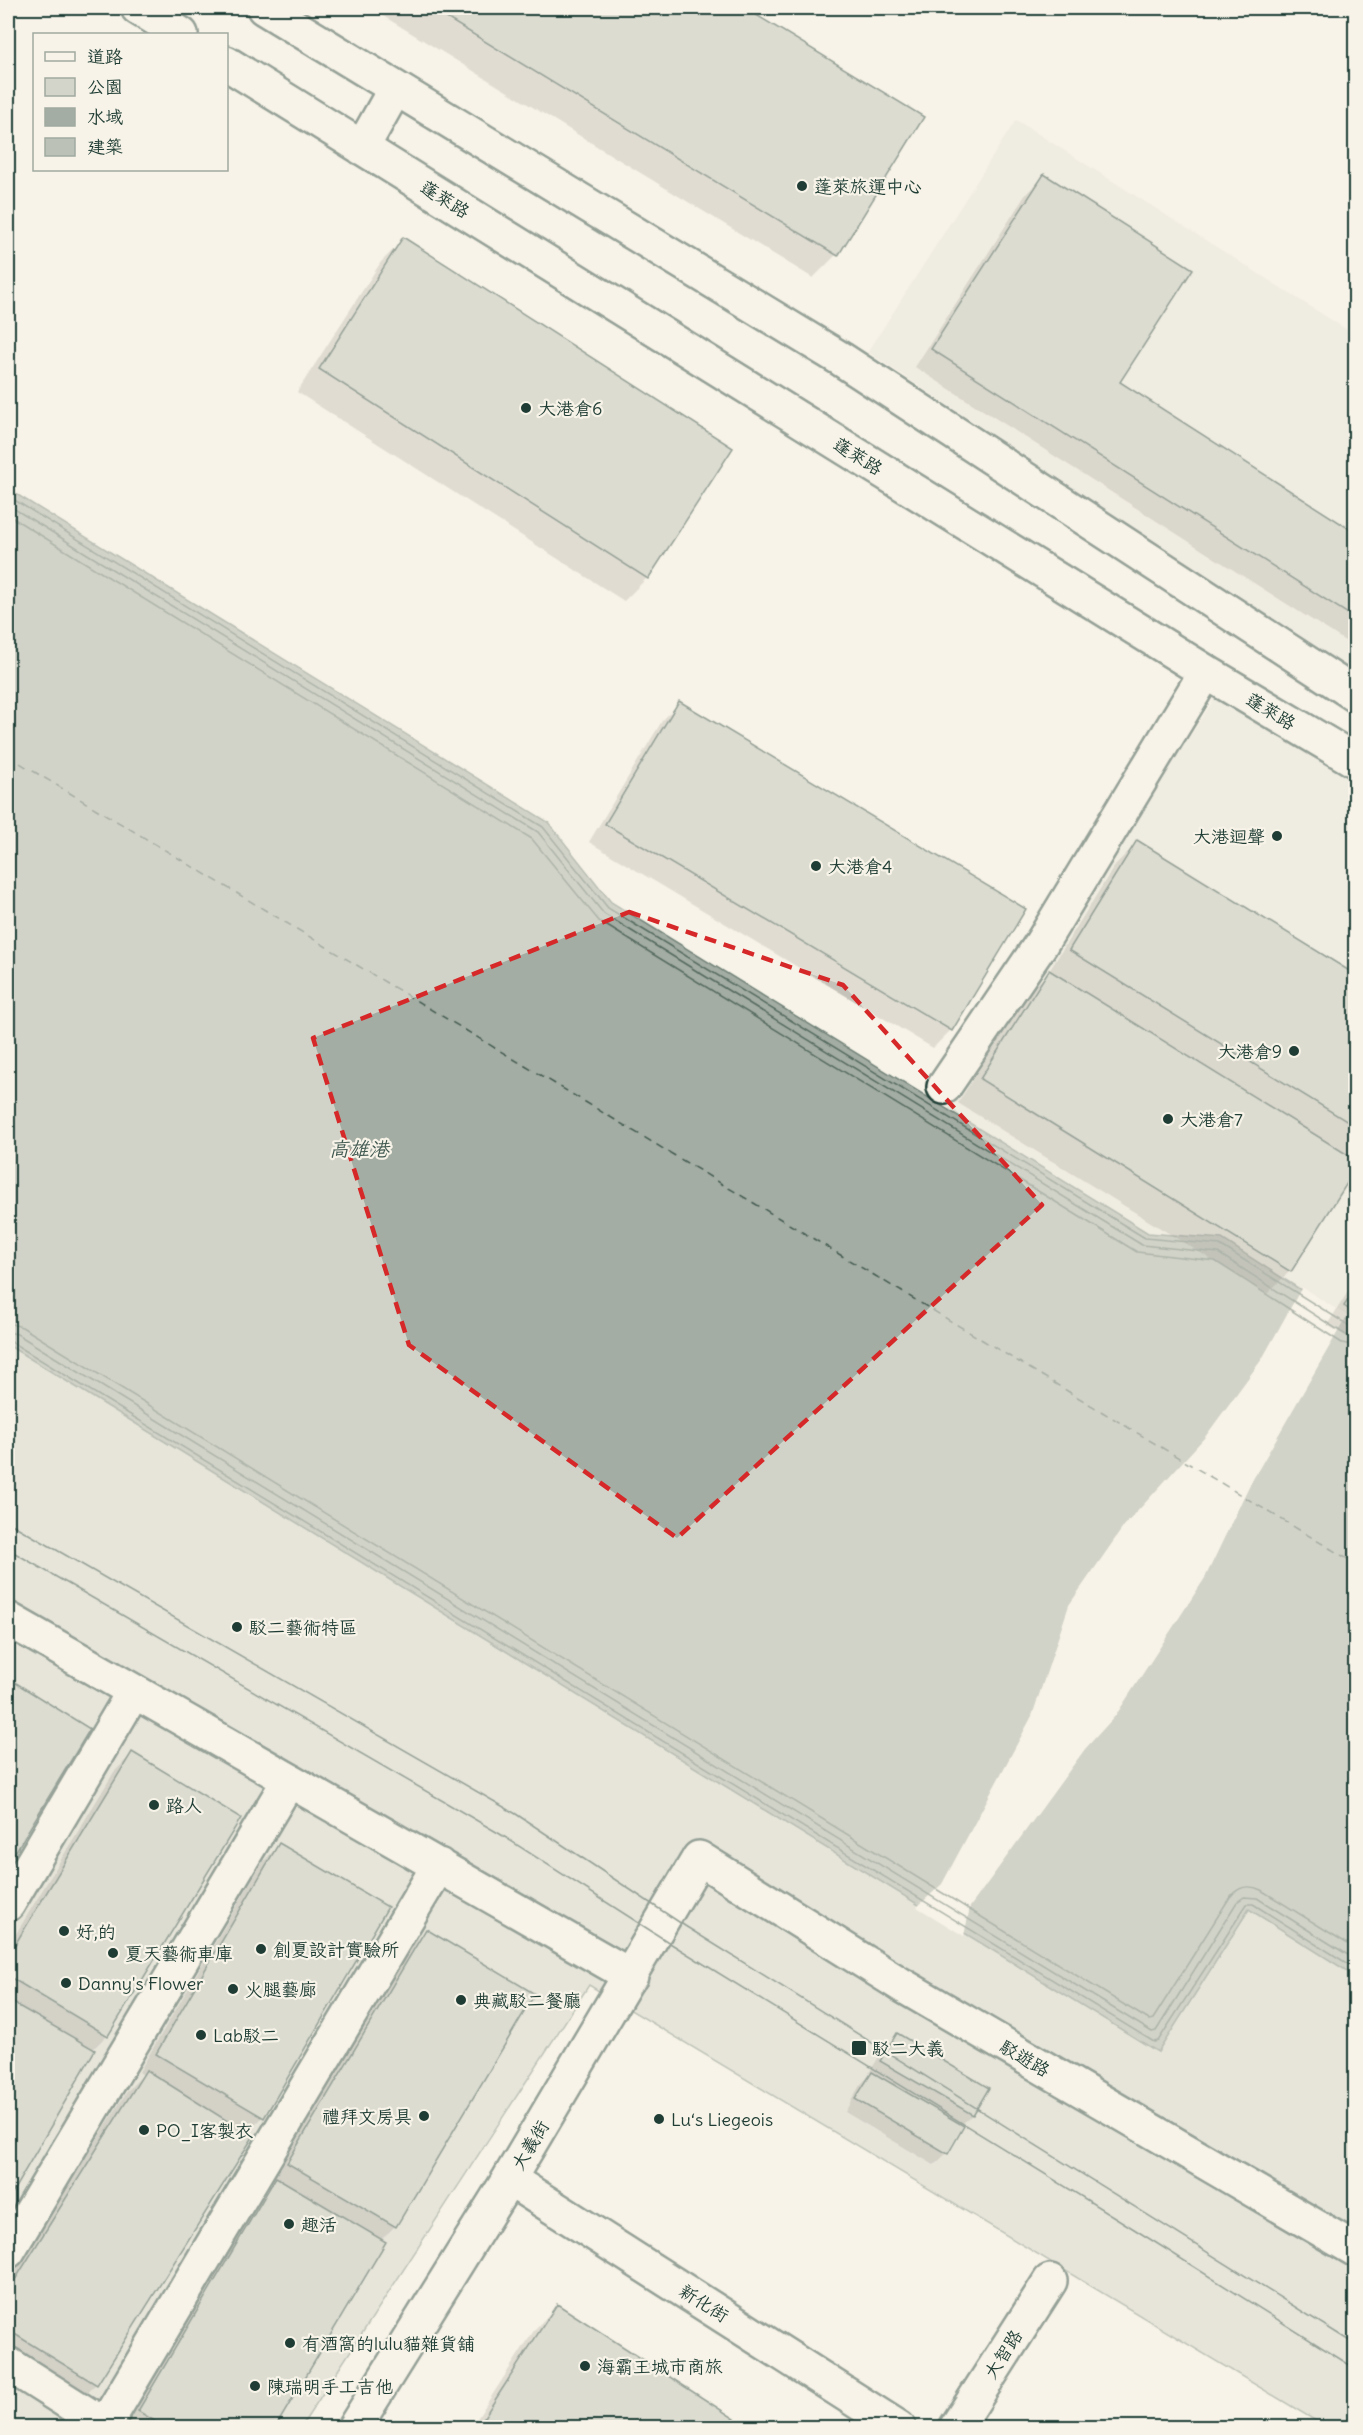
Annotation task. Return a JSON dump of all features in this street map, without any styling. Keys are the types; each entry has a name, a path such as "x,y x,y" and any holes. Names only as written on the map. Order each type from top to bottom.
{"street":[{"path":"138,8 179,33"},
{"path":"264,8 842,359 1356,695"},
{"name":"蓬萊路","path":"228,64 1206,672 1356,761"},
{"path":"362,148 395,89"},
{"path":"944,1087 1041,944 1206,672"},
{"path":"8,1619 439,1865 624,1988"},
{"path":"8,1904 134,1691"},
{"path":"8,2252 290,1780"},
{"name":"大義街","path":"354,2427 509,2180 699,1858"},
{"name":"駁遊路","path":"699,1858 900,1984 1356,2250"},
{"path":"8,2364 107,2426 439,1865"},
{"name":"新化街","path":"509,2180 899,2427"},
{"name":"大智路","path":"956,2427 1050,2281"}],"highlighted area":[{"path":"629,912 843,985 1042,1205 677,1538 409,1345 313,1038"}],"shaded area":[{"path":"1016,120 1355,335 1355,675 868,352"},
{"path":"1218,693 1355,778 1355,1325 1222,1239 1148,1233 948,1109"}],"green space":[{"name":"駁二藝術特區","path":"8,1345 1158,2052 1249,1909 1355,1976 1355,2427 1326,2427 589,1985 301,2427 13,2428 8,2424"}],"water":[{"name":"高雄港","path":"8,489 548,822 611,902 1148,1233 1222,1239 1355,1325 1355,1976 1249,1909 1158,2052 8,1345"}],"pier":[{"path":"1302,1287 1347,1316 1249,1486 1205,1578 1116,1715 1085,1749 970,1907 964,1936 917,1907 942,1884 1032,1716 1069,1605 1124,1526 1205,1437 1262,1359"}],"building":[{"name":"蓬萊旅運中心","path":"430,8 745,8 924,117 838,256"},
{"name":"蓬萊旅運中心","path":"430,8 745,8 924,117 838,256"},
{"path":"1044,174 1193,269 1120,382 1356,533 1356,619 931,349"},
{"name":"大港倉6","path":"403,237 733,448 648,579 319,369"},
{"name":"大港倉4","path":"679,701 1026,909 952,1031 605,824"},
{"name":"大港倉9","path":"1137,840 1356,975 1356,1127 1069,950"},
{"name":"大港倉7","path":"1049,970 1356,1160 1356,1169 1291,1272 980,1079"},
{"path":"1356,1288 1356,1314 1344,1306"},
{"path":"8,1678 90,1729 8,1864"},
{"path":"132,1752 241,1818 108,2036 8,1976 8,1956"},
{"path":"279,1843 388,1907 264,2118 156,2054"},
{"path":"426,1929 535,1994 396,2227 287,2163"},
{"path":"8,2000 95,2050 8,2200"},
{"name":"駁二大義","path":"897,2033 989,2088 973,2115 880,2061"},
{"path":"146,2070 253,2137 97,2385 8,2330 8,2291"},
{"name":"駁二大義","path":"872,2072 964,2126 948,2154 855,2099"},
{"path":"276,2177 386,2242 275,2428 166,2428 138,2411"},
{"name":"海霸王城市商旅","path":"557,2304 749,2428 477,2428"}],"ferry route":[{"path":"8,756 1356,1564"}],"tram line":[{"path":"8,1522 516,1814 685,1926 1356,2345"},
{"path":"8,1549 500,1834 673,1945 1134,2229 1356,2369"}],"place":[{"name":"蓬萊旅運中心","path":"802,186"},
{"name":"大港倉6","path":"526,408"},
{"name":"大港迴聲","path":"1277,836"},
{"name":"大港倉4","path":"816,866"},
{"name":"大港倉9","path":"1294,1051"},
{"name":"大港倉7","path":"1168,1119"},
{"name":"駁二藝術特區","path":"237,1627"},
{"name":"路人","path":"154,1805"},
{"name":"好,的","path":"64,1931"},
{"name":"創夏設計實驗所","path":"261,1949"},
{"name":"夏天藝術車庫","path":"113,1953"},
{"name":"Danny's Flower","path":"66,1983"},
{"name":"火腿藝廊","path":"233,1989"},
{"name":"典藏駁二餐廳","path":"461,2000"},
{"name":"Lab駁二","path":"201,2035"},
{"name":"駁二大義","path":"859,2048"},
{"name":"禮拜文房具","path":"424,2116"},
{"name":"Lu‘s Liegeois","path":"659,2119"},
{"name":"PO_I客製衣","path":"144,2130"},
{"name":"趣活","path":"289,2224"},
{"name":"有酒窩的lulu貓雜貨舖","path":"290,2343"},
{"name":"海霸王城市商旅","path":"585,2366"},
{"name":"陳瑞明手工吉他","path":"255,2386"}]}
